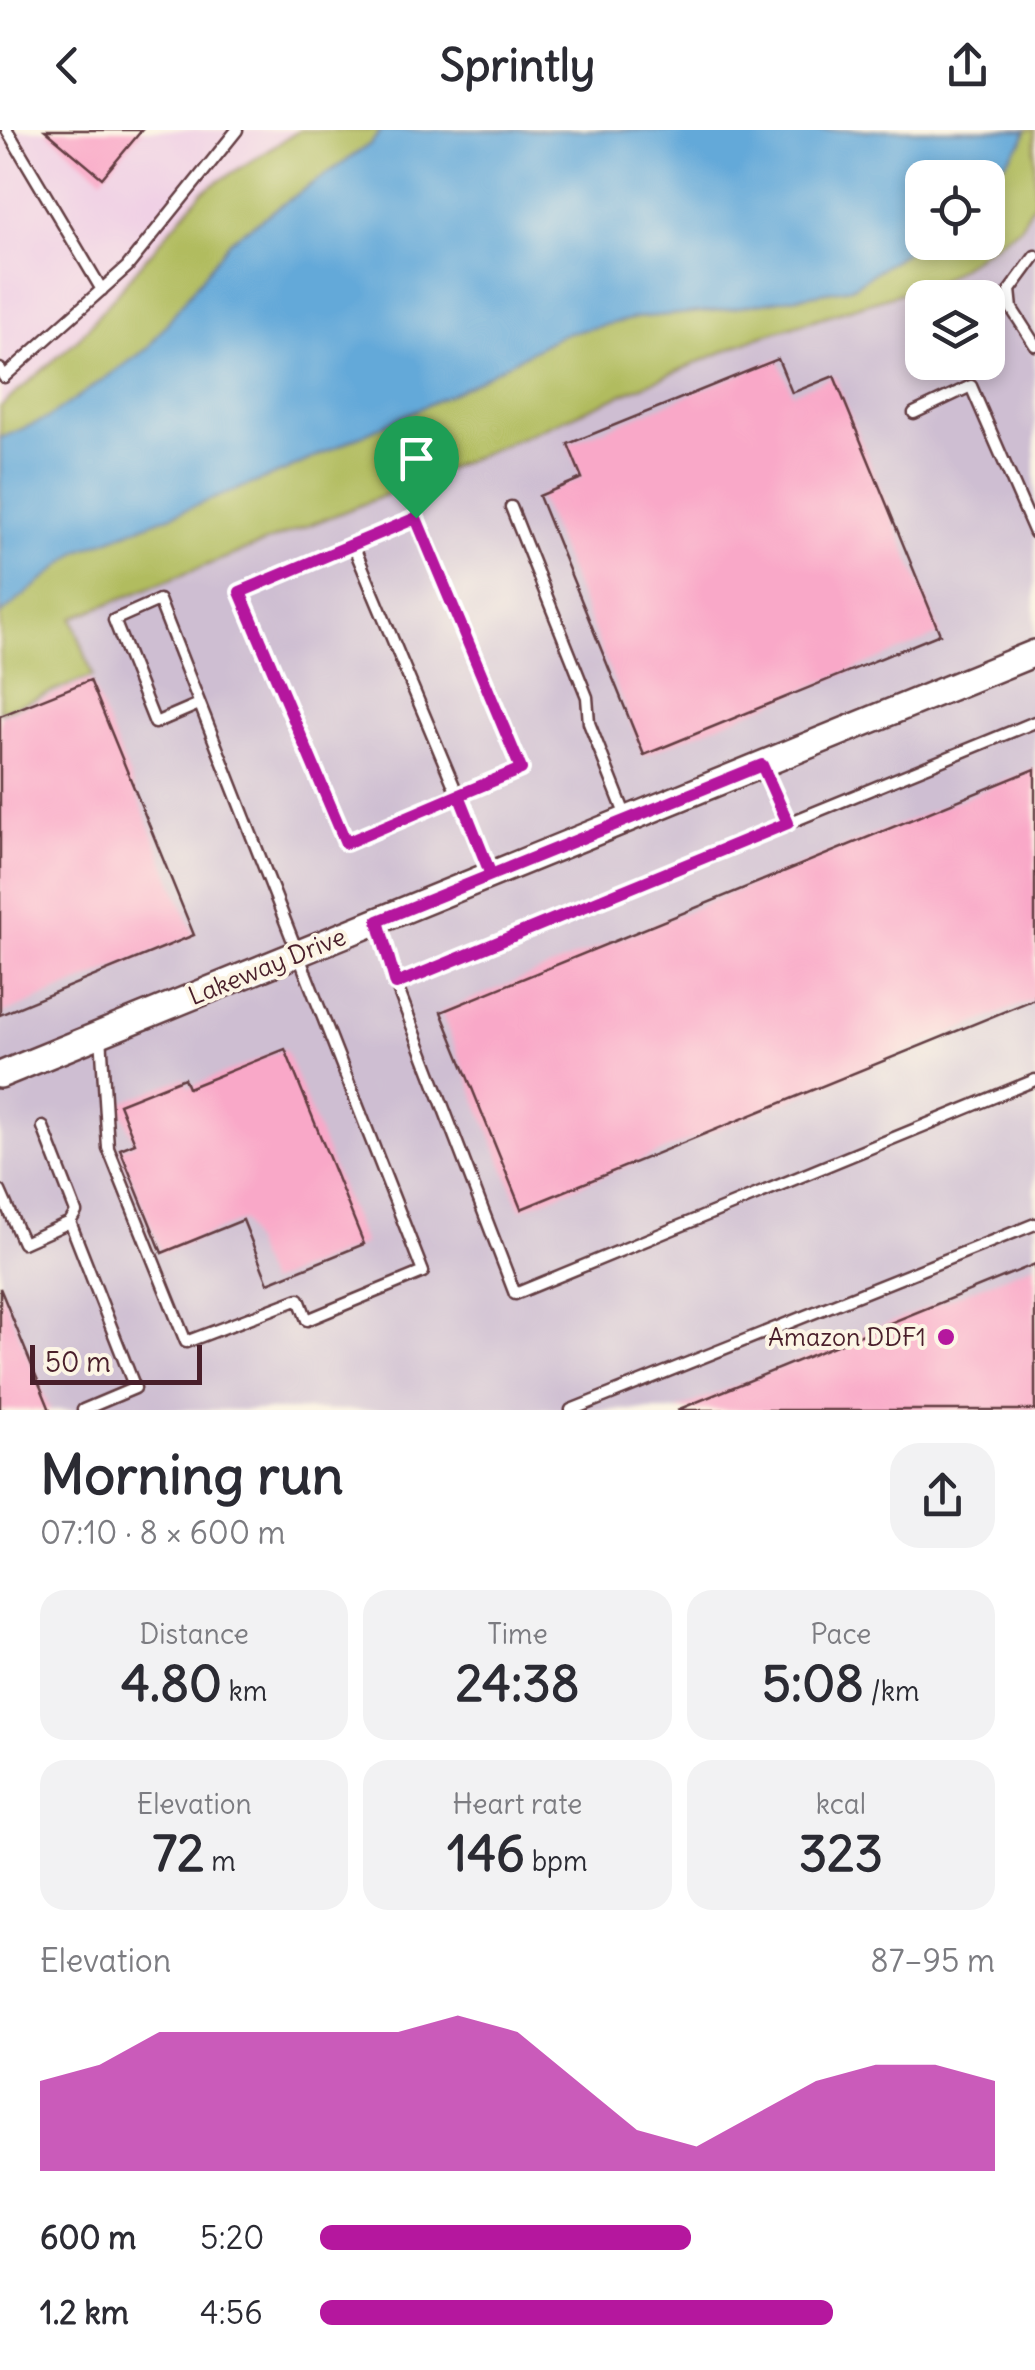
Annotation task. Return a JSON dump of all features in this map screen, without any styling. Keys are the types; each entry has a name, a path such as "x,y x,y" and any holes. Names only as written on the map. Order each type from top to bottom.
{"street":[{"name":"Lakeway Drive","path":"0,1075 1035,653"}],"lane":[{"path":"8,130 102,290"},
{"path":"0,369 4,376 127,267 238,130"},
{"path":"1035,256 1013,283 1010,300 1035,344"},
{"path":"914,413 971,386 1035,533"},
{"path":"511,507 588,697 589,724 627,820"},
{"path":"416,518 521,769 346,843 240,592 353,545 416,518"},
{"path":"353,545 491,875"},
{"path":"101,1034 108,1148 186,1342 299,1299 307,1320 423,1272 158,600 114,620 156,723 199,704"},
{"path":"396,984 1035,722"},
{"path":"762,765 788,823"},
{"path":"378,921 396,984 515,1294 1035,1080"},
{"path":"0,1190 23,1243 70,1222 76,1212 43,1127"},
{"path":"70,1222 135,1388 83,1410"},
{"path":"571,1410 1035,1224"}],"shaded area":[{"path":"0,130 300,130 202,192 79,338 0,407"},
{"path":"1035,202 1035,1410 0,1410 0,712 92,676 71,618 366,503 758,337 905,292 905,380 1005,380 1005,280 941,280 971,260 1005,260 1005,237 1020,227"}],"green space":[{"path":"300,130 1035,130 1035,202 1020,227 1005,237 1005,160 905,160 905,260 971,260 941,280 905,280 905,292 758,337 366,503 72,618 93,676 0,712 0,407 79,338 202,192"}],"water":[{"path":"382,130 1026,130 1022,143 1005,162 905,160 905,252 851,288 722,310 636,318 561,335 466,387 285,471 79,551 0,615 0,438 46,419 147,349 231,240 370,144"}],"building":[{"path":"45,130 142,130 102,178"},
{"path":"778,359 792,393 834,376 940,634 644,755 539,496 582,478 568,444"},
{"path":"90,680 194,935 0,1015 0,716"},
{"path":"1035,769 1035,999 521,1209 441,1012"},
{"path":"285,1049 364,1244 268,1283 243,1220 162,1253 120,1149 135,1143 119,1104 184,1078 188,1088"},
{"name":"Amazon DDF1","path":"1035,1264 1035,1410 677,1410"},
{"path":"0,1288 50,1410 0,1410"}],"place":[{"name":"Amazon DDF1","path":"946,1337"}],"route":[{"path":"416,518 240,592 346,843 459,795 491,875 378,921 396,984 788,823 762,765 491,875 459,795 521,769 416,518"}]}
